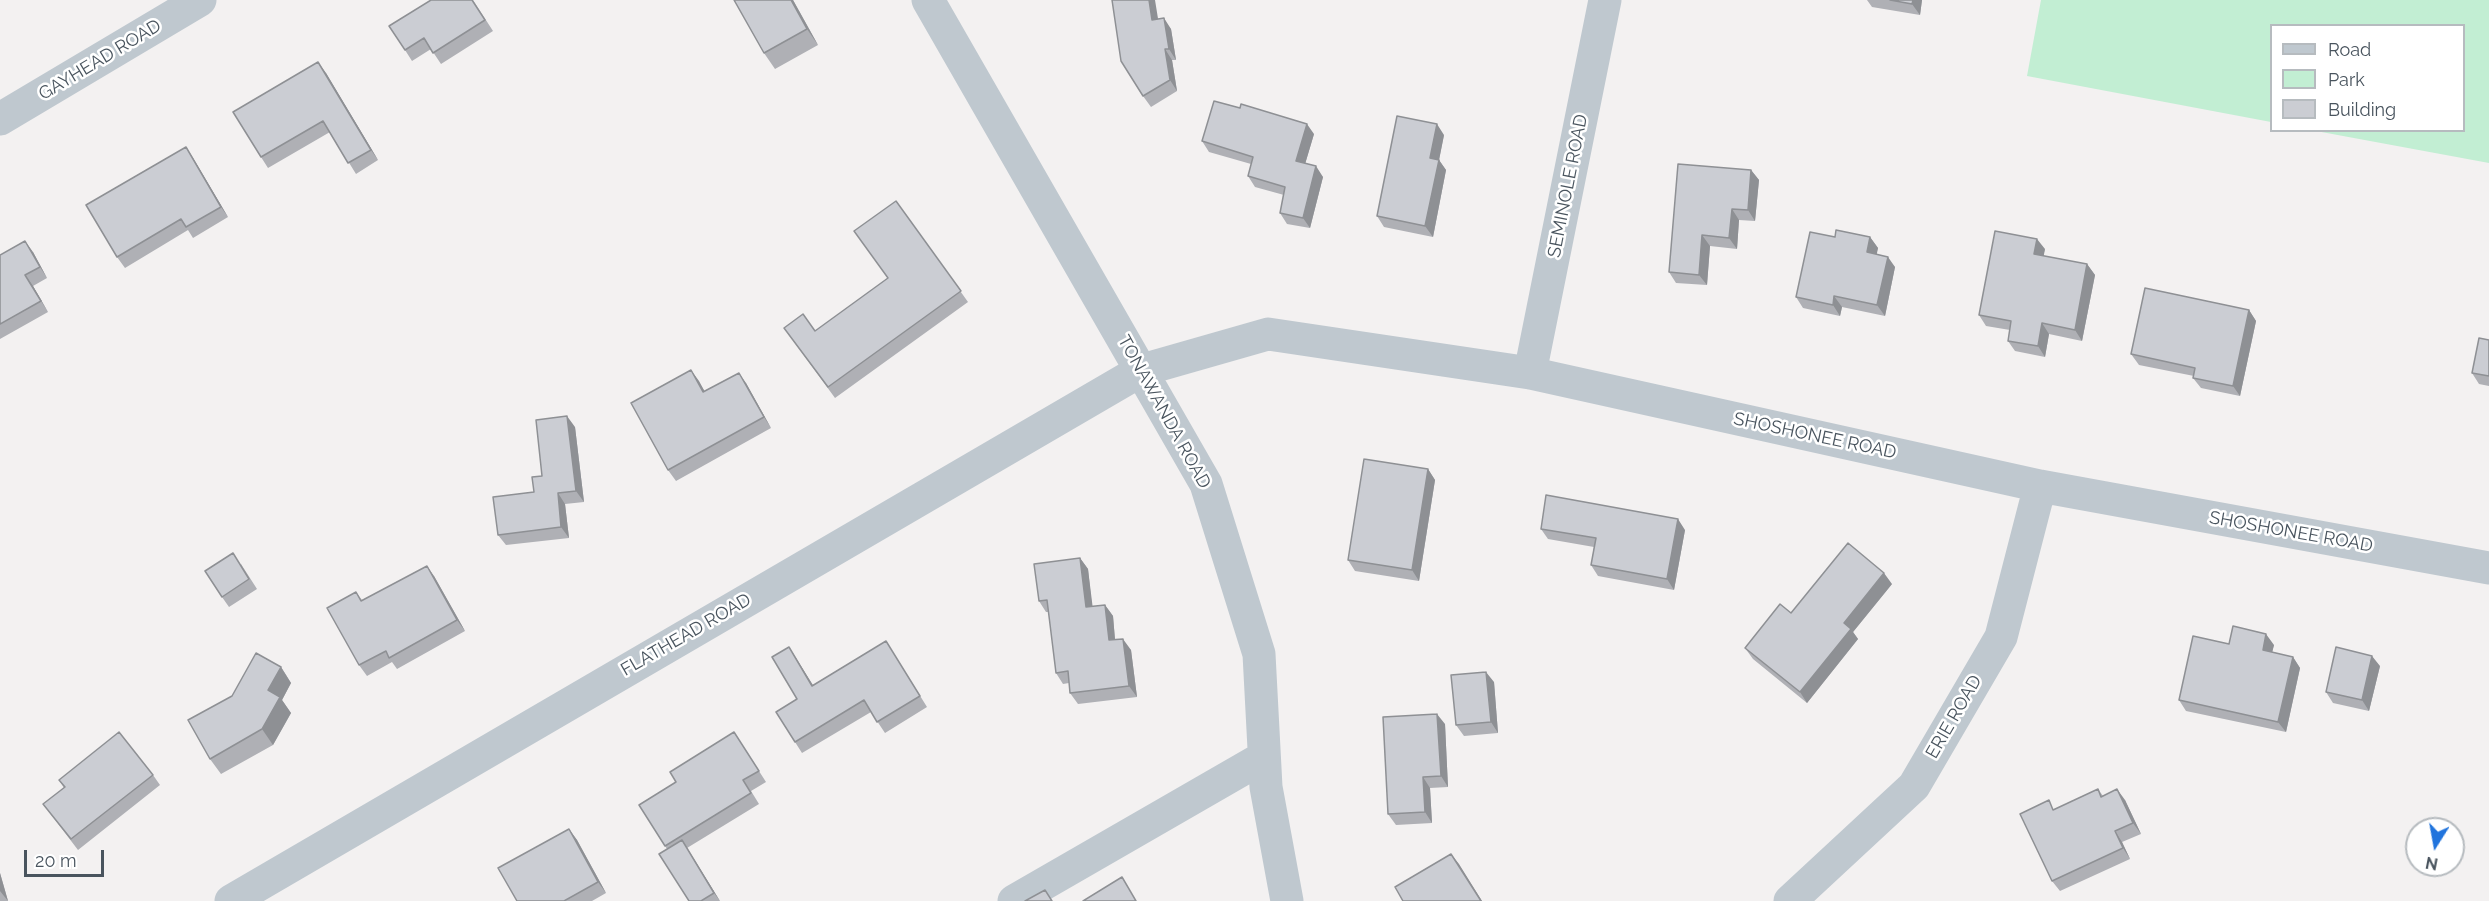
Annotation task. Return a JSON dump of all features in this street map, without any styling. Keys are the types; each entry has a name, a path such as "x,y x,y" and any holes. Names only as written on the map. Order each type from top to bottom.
{"street":[{"name":"GAYHEAD ROAD","path":"0,119 200,0"},
{"name":"TONAWANDA ROAD","path":"928,0 1206,484 1260,654 1266,787 1287,901"},
{"name":"SEMINOLE ROAD","path":"1530,373 1605,0"},
{"name":"SHOSHONEE ROAD","path":"1142,370 1268,334 1530,373 2040,486 2489,568"},
{"name":"FLATHEAD ROAD","path":"231,901 1142,370"},
{"name":"ERIE ROAD","path":"1790,901 1914,786 2001,637 2040,486"},
{"path":"1014,901 1264,757"}],"green space":[{"path":"2041,0 2489,0 2489,163 2321,132 2465,132 2465,24 2270,24 2270,122 2027,76"}],"building":[{"path":"431,0 472,0 485,20 433,53 424,38 405,50 389,26"},
{"path":"734,0 791,0 807,29 764,53"},
{"path":"1112,0 1149,0 1152,20 1164,18 1169,49 1165,49 1170,80 1143,96 1121,61"},
{"path":"1890,0 1913,0 1912,4"},
{"path":"318,62 371,150 348,163 323,121 261,157 233,112"},
{"path":"1214,101 1240,108 1241,104 1307,124 1296,161 1316,166 1303,218 1280,213 1285,187 1248,176 1253,157 1202,141"},
{"path":"1397,116 1437,124 1430,158 1439,160 1425,226 1377,216"},
{"path":"186,147 221,207 186,227 181,219 117,257 86,205"},
{"path":"1678,164 1751,170 1748,210 1732,209 1729,238 1702,235 1699,275 1669,272"},
{"path":"896,201 961,291 828,387 784,328 803,314 815,331 888,278 854,231"},
{"path":"1836,230 1870,237 1867,252 1888,257 1877,305 1834,296 1833,305 1796,297 1810,232 1835,237"},
{"path":"1995,231 2037,239 2034,254 2087,264 2075,330 2042,323 2038,346 2008,341 2011,321 1979,315"},
{"path":"25,241 40,267 25,275 41,301 0,324 0,255"},
{"path":"2145,288 2249,310 2233,386 2193,378 2195,368 2131,354"},
{"path":"2479,338 2489,340 2489,376 2472,373"},
{"path":"691,370 703,392 739,373 764,417 668,470 631,403"},
{"path":"567,416 576,491 558,493 561,527 498,535 493,497 534,492 532,477 542,476 536,420"},
{"path":"1364,459 1428,469 1412,570 1348,560"},
{"path":"1546,495 1678,519 1667,579 1591,565 1596,538 1541,529"},
{"path":"1848,543 1884,573 1844,623 1851,629 1800,692 1745,648 1780,604 1791,613"},
{"path":"233,553 249,579 222,597 205,571"},
{"path":"1080,558 1086,607 1105,605 1109,640 1123,639 1129,686 1070,693 1068,671 1056,673 1047,600 1039,601 1034,564"},
{"path":"427,566 457,620 389,658 386,651 359,665 327,608 356,592 361,601"},
{"path":"2233,626 2266,634 2263,650 2293,657 2278,722 2179,700 2193,636 2229,644"},
{"path":"886,641 920,696 877,722 864,700 795,742 776,712 797,699 772,657 789,647 812,686"},
{"path":"2336,647 2372,656 2362,700 2326,692"},
{"path":"256,653 281,667 268,690 280,697 262,729 210,759 188,720 232,696"},
{"path":"1486,672 1491,722 1456,725 1451,675"},
{"path":"1437,714 1441,776 1423,777 1425,812 1388,814 1383,717"},
{"path":"119,732 153,775 71,839 43,804 65,787 59,780"},
{"path":"734,732 759,771 743,780 751,793 665,846 639,805 676,782 670,772"},
{"path":"2098,789 2101,797 2117,789 2133,823 2115,831 2123,848 2052,881 2020,814 2049,800 2053,810"},
{"path":"569,829 598,882 564,901 517,901 498,868"},
{"path":"682,840 714,893 701,901 689,901 659,854"},
{"path":"1451,854 1481,901 1403,901 1395,887"},
{"path":"1122,877 1136,901 1083,901"},
{"path":"1045,890 1052,901 1025,901"}]}
